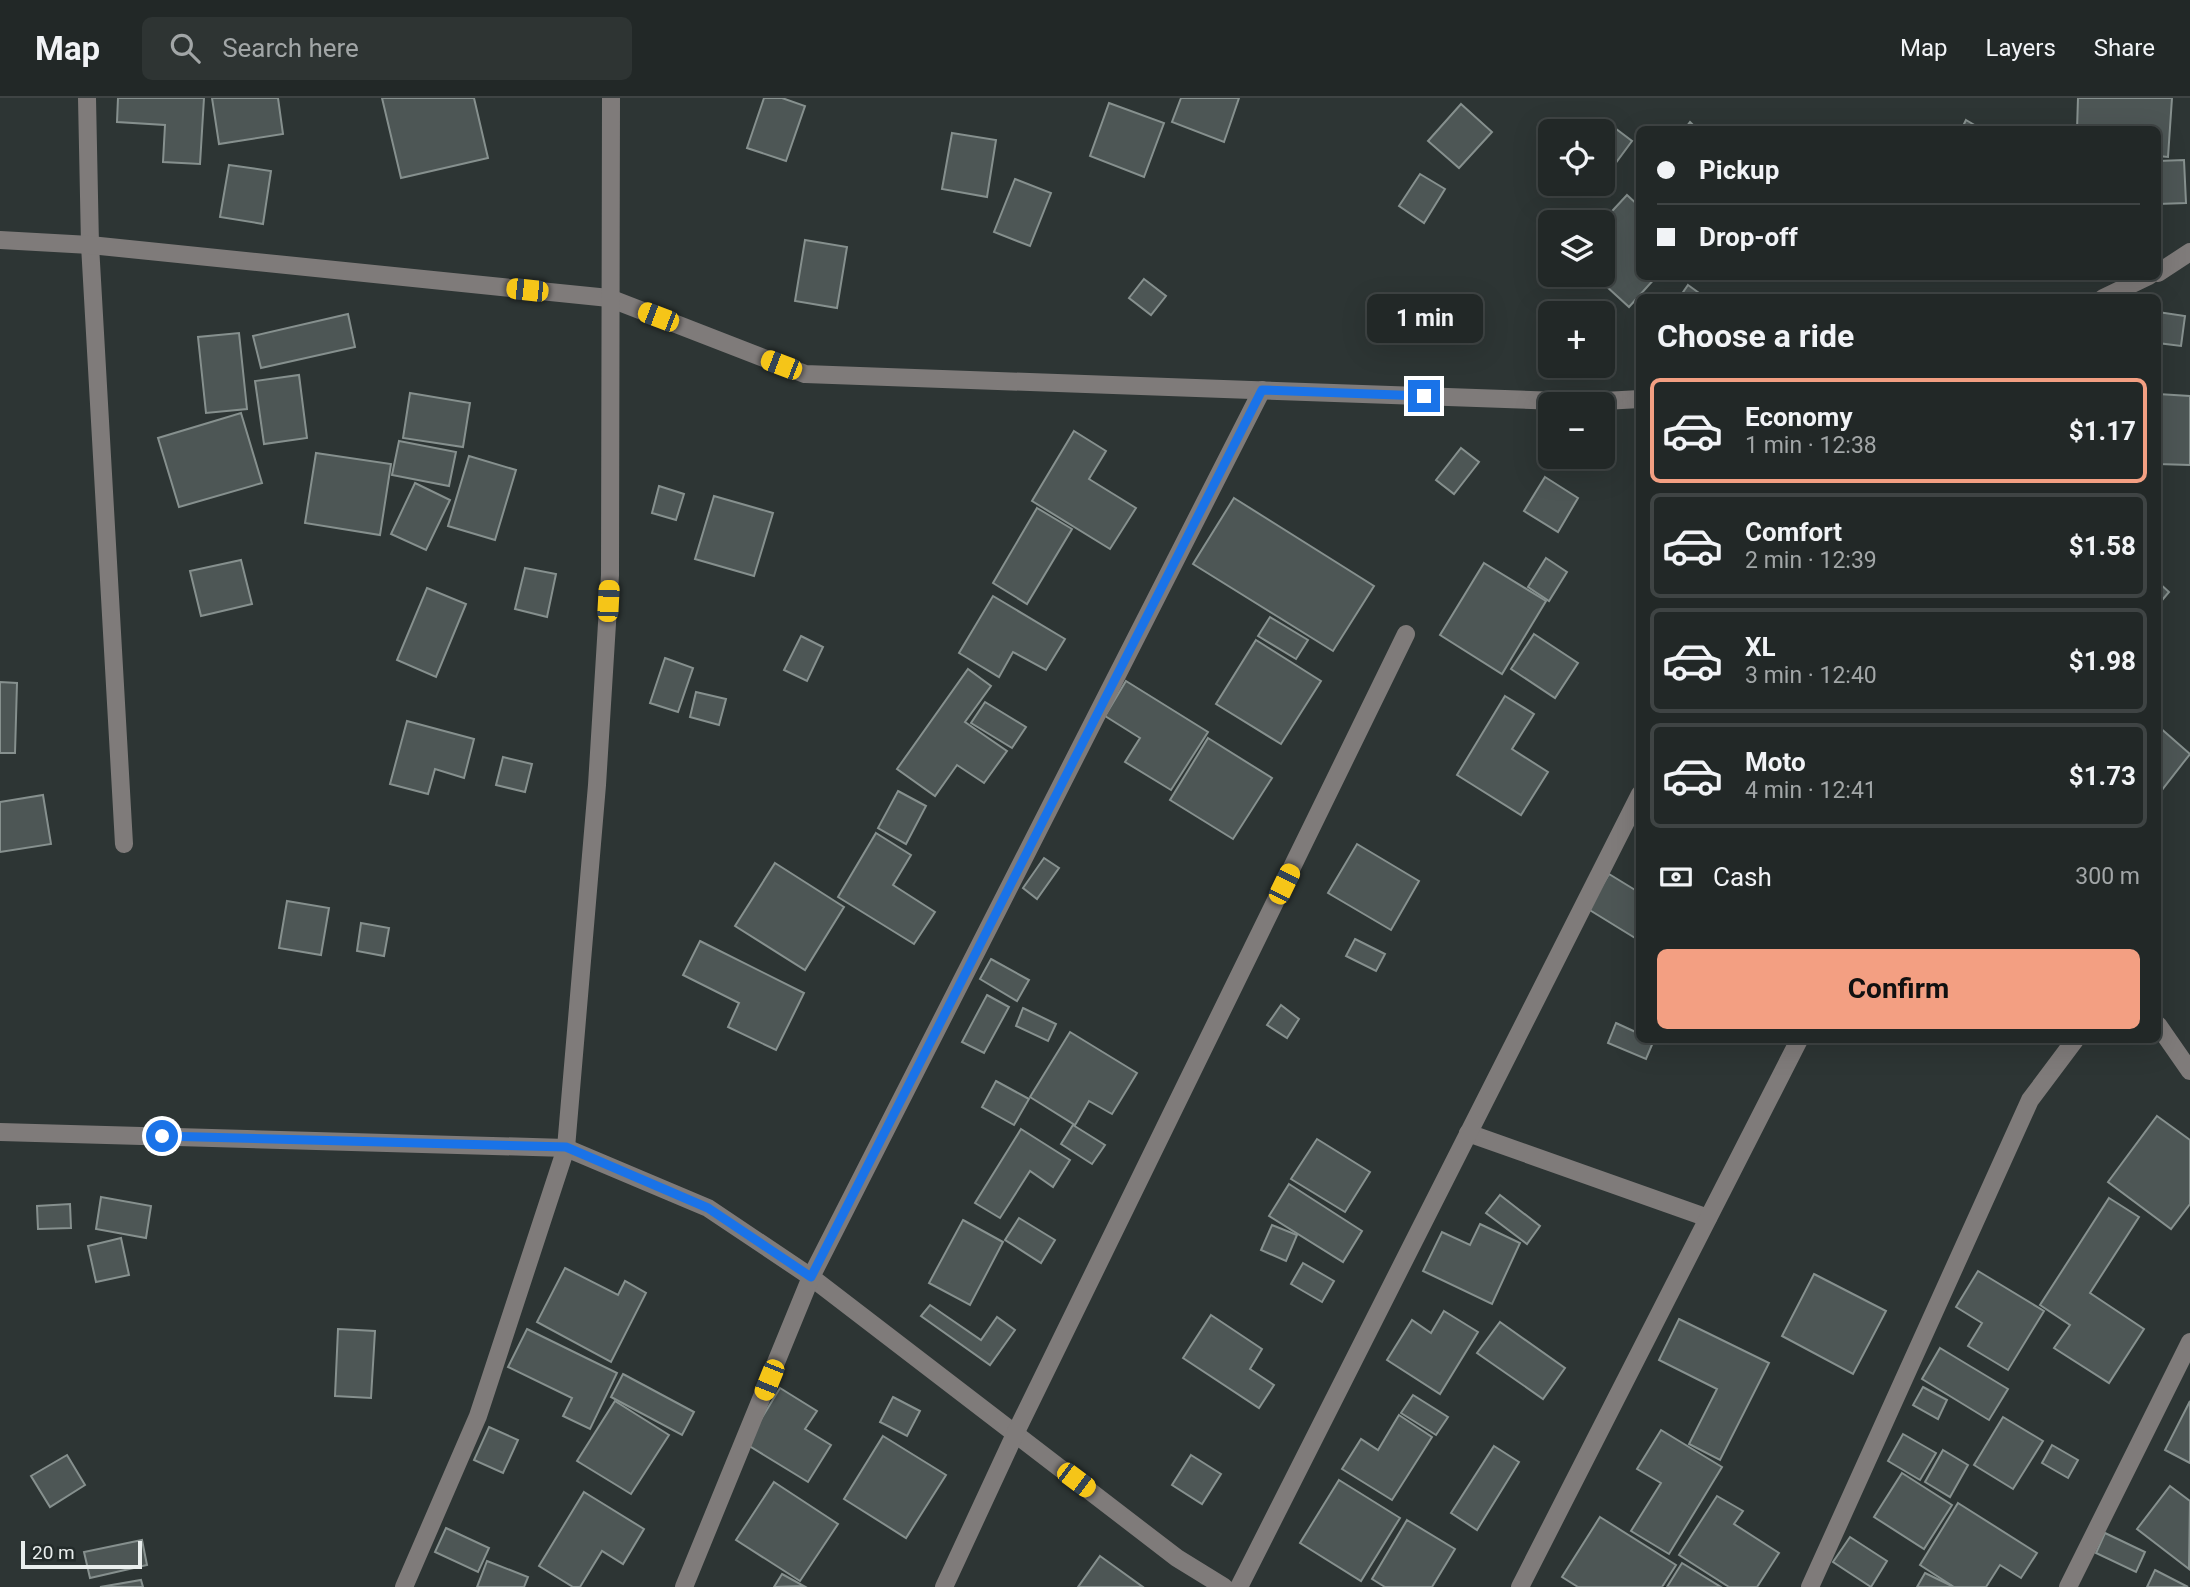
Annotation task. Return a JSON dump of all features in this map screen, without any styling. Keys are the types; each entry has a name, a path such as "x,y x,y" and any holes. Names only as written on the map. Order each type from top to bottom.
{"street":[{"path":"87,98 90,246 124,844"},
{"path":"404,1587 478,1416 566,1147 597,785 610,575 611,98"},
{"path":"0,240 90,246 609,298 806,374 1586,402 1636,400"},
{"path":"2161,271 2190,252"},
{"path":"2111,294 2141,280"},
{"path":"684,1587 811,1277 1262,390"},
{"path":"944,1587 1015,1434 1406,634"},
{"path":"1239,1587 1636,802"},
{"path":"2161,1029 2190,1071"},
{"path":"1520,1587 1797,1043"},
{"path":"1810,1587 2030,1100 2073,1043"},
{"path":"0,1132 566,1147 708,1208 811,1277 1177,1558 1224,1587"},
{"path":"1468,1133 1708,1218"},
{"path":"2068,1587 2190,1342"}],"building":[{"path":"118,98 204,98 200,164 163,162 165,125 117,122"},
{"path":"212,98 278,98 283,134 219,144"},
{"path":"382,98 474,98 488,158 401,178"},
{"path":"764,98 782,98 805,106 786,161 747,148"},
{"path":"1181,98 1239,98 1224,142 1172,122"},
{"path":"2078,98 2172,98 2168,157 2161,156 2161,126 2077,126"},
{"path":"1109,103 1164,123 1144,177 1090,156"},
{"path":"1461,104 1492,132 1459,168 1428,141"},
{"path":"1966,120 1976,126 1963,126"},
{"path":"1615,128 1632,141 1615,164"},
{"path":"952,133 996,140 987,197 942,189"},
{"path":"2184,160 2186,203 2161,204 2161,161"},
{"path":"229,165 271,171 263,224 220,217"},
{"path":"1420,174 1445,189 1424,223 1399,206"},
{"path":"1015,179 1051,193 1030,246 994,232"},
{"path":"1627,195 1636,203 1636,280 1653,280 1641,294 1636,294 1636,299 1629,307 1607,287 1615,287 1613,210"},
{"path":"805,240 847,247 837,308 795,301"},
{"path":"1144,279 1166,296 1151,315 1129,298"},
{"path":"1688,285 1700,294 1682,294"},
{"path":"2161,312 2185,316 2181,346 2161,343"},
{"path":"348,314 355,347 261,368 253,336"},
{"path":"239,333 247,409 206,413 198,337"},
{"path":"299,375 307,438 264,444 255,381"},
{"path":"410,393 470,403 463,447 403,438"},
{"path":"2161,394 2190,396 2190,465 2161,464"},
{"path":"241,413 262,483 179,507 158,438"},
{"path":"1074,431 1106,451 1089,479 1136,508 1110,549 1032,501"},
{"path":"399,441 456,452 449,486 392,475"},
{"path":"1461,448 1479,462 1454,494 1436,480"},
{"path":"316,453 391,464 380,535 305,523"},
{"path":"469,456 516,470 495,540 448,526"},
{"path":"1545,477 1578,498 1558,532 1524,511"},
{"path":"415,483 450,500 426,550 391,534"},
{"path":"659,486 684,494 676,520 652,513"},
{"path":"714,496 773,513 754,576 695,559"},
{"path":"1234,498 1374,586 1333,651 1193,564"},
{"path":"1037,508 1072,529 1027,604 993,583"},
{"path":"1546,558 1567,572 1549,601 1528,587"},
{"path":"241,560 252,604 201,616 190,571"},
{"path":"1484,563 1546,601 1502,674 1440,635"},
{"path":"525,568 556,574 547,617 515,609"},
{"path":"2161,585 2169,592 2161,601"},
{"path":"427,588 466,604 436,677 397,660"},
{"path":"993,596 1065,639 1046,670 1013,652 999,677 959,653"},
{"path":"1270,617 1308,640 1296,659 1258,636"},
{"path":"1534,634 1578,663 1555,698 1511,669"},
{"path":"801,636 823,647 807,681 784,670"},
{"path":"1256,640 1321,681 1281,744 1216,704"},
{"path":"665,658 693,668 678,712 650,703"},
{"path":"968,669 991,686 965,722 1007,751 984,783 957,765 935,796 897,769"},
{"path":"1126,681 1208,732 1171,790 1125,762 1140,738 1105,716"},
{"path":"0,682 17,683 15,753 0,753"},
{"path":"696,692 726,699 719,725 690,717"},
{"path":"1505,696 1534,714 1512,749 1548,772 1521,815 1457,775"},
{"path":"985,702 1026,727 1012,748 971,723"},
{"path":"407,721 474,739 464,778 435,769 428,794 390,784"},
{"path":"2161,729 2190,754 2161,791"},
{"path":"1208,738 1272,778 1233,839 1170,800"},
{"path":"503,757 532,764 525,792 496,785"},
{"path":"898,791 926,806 906,844 878,828"},
{"path":"43,795 51,844 0,852 0,802"},
{"path":"876,833 911,855 893,885 935,912 914,944 838,897"},
{"path":"1357,844 1419,881 1391,930 1328,893"},
{"path":"1044,858 1059,868 1037,899 1023,888"},
{"path":"775,863 844,907 805,970 735,926"},
{"path":"1609,874 1636,891 1636,939 1588,909"},
{"path":"287,901 329,908 321,955 279,948"},
{"path":"361,923 389,928 384,956 357,951"},
{"path":"1355,939 1385,954 1376,971 1346,956"},
{"path":"700,941 804,993 776,1050 728,1027 739,1003 683,975"},
{"path":"991,959 1029,980 1017,1001 980,979"},
{"path":"987,995 1009,1007 984,1053 962,1042"},
{"path":"1281,1005 1299,1019 1287,1038 1267,1025"},
{"path":"1023,1008 1056,1024 1048,1041 1016,1026"},
{"path":"1616,1023 1636,1032 1636,1043 1653,1043 1646,1059 1608,1043"},
{"path":"1070,1032 1137,1073 1112,1114 1089,1101 1075,1125 1030,1097"},
{"path":"996,1081 1029,1099 1014,1125 982,1107"},
{"path":"2157,1116 2190,1140 2190,1204 2171,1229 2108,1182"},
{"path":"1073,1125 1105,1145 1092,1164 1061,1144"},
{"path":"1021,1129 1070,1160 1053,1187 1030,1171 1000,1218 975,1203"},
{"path":"1317,1139 1370,1172 1345,1212 1291,1179"},
{"path":"1289,1184 1362,1231 1343,1262 1269,1216"},
{"path":"1500,1195 1540,1226 1527,1244 1486,1213"},
{"path":"101,1197 151,1206 146,1238 96,1229"},
{"path":"2109,1198 2139,1217 2090,1293 2144,1329 2109,1383 2054,1348 2070,1325 2040,1305"},
{"path":"70,1204 71,1228 38,1229 37,1206"},
{"path":"1019,1218 1055,1240 1041,1263 1005,1240"},
{"path":"963,1220 1003,1242 970,1305 929,1283"},
{"path":"1480,1224 1520,1243 1492,1304 1423,1271 1442,1232 1470,1245"},
{"path":"1272,1225 1297,1235 1286,1261 1261,1250"},
{"path":"121,1238 129,1275 96,1282 88,1246"},
{"path":"1303,1263 1334,1281 1322,1302 1291,1284"},
{"path":"565,1268 618,1295 625,1281 646,1293 611,1362 537,1322"},
{"path":"1978,1271 2044,1311 2008,1370 1968,1346 1982,1323 1956,1307"},
{"path":"1814,1274 1886,1311 1853,1374 1782,1336"},
{"path":"930,1305 981,1340 997,1317 1015,1330 990,1365 921,1316"},
{"path":"1444,1311 1478,1332 1440,1394 1387,1360 1412,1320 1431,1333"},
{"path":"1211,1315 1262,1349 1250,1369 1274,1385 1259,1408 1183,1358"},
{"path":"1679,1319 1769,1363 1720,1460 1689,1444 1717,1389 1659,1360"},
{"path":"1500,1322 1565,1368 1543,1399 1477,1353"},
{"path":"338,1329 375,1331 371,1398 335,1396"},
{"path":"527,1329 617,1373 590,1429 563,1416 572,1398 508,1367"},
{"path":"1940,1348 2008,1389 1989,1420 1922,1379"},
{"path":"623,1374 694,1412 682,1435 611,1397"},
{"path":"1923,1387 1947,1400 1938,1419 1913,1405"},
{"path":"780,1388 817,1411 805,1429 831,1445 808,1482 746,1444"},
{"path":"1413,1395 1448,1417 1436,1435 1401,1413"},
{"path":"893,1397 920,1411 907,1436 880,1422"},
{"path":"615,1401 669,1435 631,1494 577,1461"},
{"path":"2190,1401 2190,1463 2165,1450"},
{"path":"1399,1415 1432,1437 1392,1500 1342,1469 1361,1439 1378,1450"},
{"path":"2003,1417 2043,1441 2013,1489 1974,1465"},
{"path":"489,1427 518,1440 503,1473 474,1460"},
{"path":"1661,1430 1722,1467 1669,1554 1631,1531 1661,1483 1637,1469"},
{"path":"1903,1434 1936,1453 1920,1480 1888,1461"},
{"path":"883,1436 946,1475 906,1538 844,1499"},
{"path":"2052,1445 2078,1460 2068,1478 2042,1463"},
{"path":"1494,1446 1519,1462 1477,1530 1451,1513"},
{"path":"1943,1450 1968,1465 1950,1497 1925,1482"},
{"path":"67,1455 85,1485 50,1507 31,1476"},
{"path":"1191,1455 1221,1474 1202,1504 1172,1485"},
{"path":"1902,1473 1952,1505 1924,1549 1874,1517"},
{"path":"1339,1480 1400,1518 1361,1581 1300,1543"},
{"path":"774,1482 838,1524 800,1581 736,1540"},
{"path":"2170,1486 2190,1501 2189,1569 2137,1529"},
{"path":"584,1492 644,1529 623,1564 602,1551 580,1587 573,1587 539,1566"},
{"path":"1717,1496 1743,1511 1734,1524 1779,1553 1757,1587 1729,1587 1679,1555"},
{"path":"1958,1503 2037,1553 2021,1578 2000,1565 1986,1587 1954,1587 1920,1565"},
{"path":"1600,1517 1676,1565 1662,1587 1578,1587 1562,1577"},
{"path":"1407,1520 1455,1549 1432,1587 1385,1587 1372,1579"},
{"path":"446,1528 489,1548 478,1572 435,1552"},
{"path":"2105,1533 2145,1552 2136,1572 2096,1553"},
{"path":"1850,1537 1887,1561 1871,1587 1833,1562"},
{"path":"142,1540 147,1565 90,1578 84,1552"},
{"path":"1100,1556 1143,1587 1078,1587"},
{"path":"487,1561 528,1577 524,1587 477,1587"},
{"path":"1682,1563 1721,1587 1667,1587"},
{"path":"2155,1570 2188,1587 2147,1587"},
{"path":"1925,1573 1952,1586 1952,1587 1917,1587"},
{"path":"782,1574 804,1586 774,1587"},
{"path":"141,1580 143,1587 100,1587"}],"route":[{"path":"162,1136 566,1147 708,1208 811,1277 1262,390 1424,396"}]}
